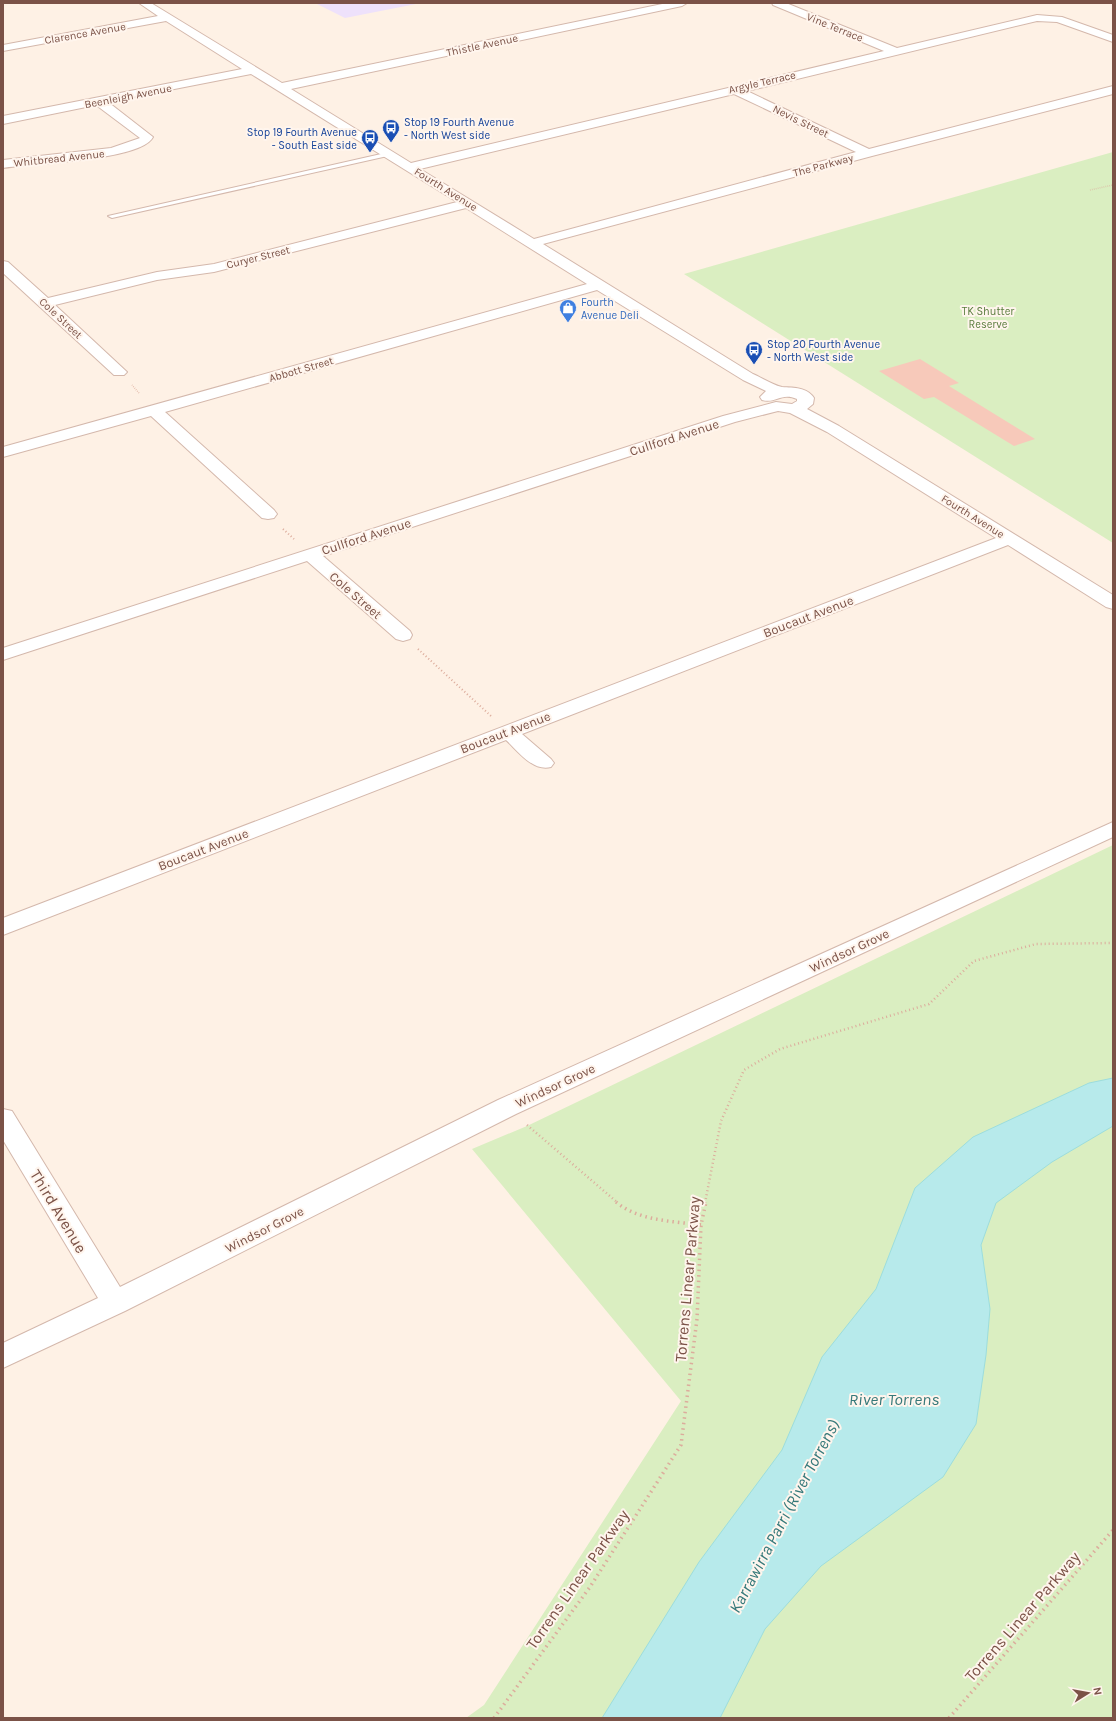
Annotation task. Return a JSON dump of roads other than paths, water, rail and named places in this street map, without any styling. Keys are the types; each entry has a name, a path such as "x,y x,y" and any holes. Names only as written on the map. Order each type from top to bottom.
{"street":[{"name":"Fourth Avenue","path":"144,3 748,376 773,399 795,392 802,395 806,398 800,407 1008,539 1113,603"},
{"name":"Thistle Avenue","path":"282,87 682,3"},
{"name":"Vine Terrace","path":"777,3 894,51"},
{"name":"Clarence Avenue","path":"3,48 167,18"},
{"name":"Argyle Terrace","path":"411,167 1037,18 1058,19 1113,39"},
{"name":"Beenleigh Avenue","path":"3,120 100,102 252,70"},
{"name":"Nevis Street","path":"734,89 868,153"},
{"name":"The Parkway","path":"533,243 868,153 1113,90"},
{"name":"Whitbread Avenue","path":"3,164 30,160 97,155 135,146 145,142 147,138 100,102"},
{"name":"Curyer Street","path":"46,303 158,276 214,268 469,203"},
{"name":"Cole Street","path":"3,265 46,303 119,372"},
{"name":"Abbott Street","path":"3,452 599,285"},
{"name":"Cullford Avenue","path":"3,654 729,419 773,399"},
{"path":"154,410 268,514"},
{"name":"Boucaut Avenue","path":"3,927 507,731 1008,539"},
{"name":"Cole Street","path":"309,554 403,635"},
{"path":"507,731 544,763"},
{"name":"Windsor Grove","path":"3,1356 115,1303 507,1107 1113,829"},
{"name":"Third Avenue","path":"3,1118 115,1303"}],"lane":[{"path":"112,216 390,154"}],"water":[{"name":"River Torrens","path":"1113,1078 1113,1126 1052,1162 996,1203 981,1245 990,1309 986,1355 976,1424 943,1477 821,1566 765,1629 720,1718 602,1718 699,1562 782,1450 822,1357 876,1289 915,1188 973,1137 1089,1083"}],"place":[{"name":"Stop 19 Fourth Avenue - North West side","path":"391,143"},
{"name":"Stop 19 Fourth Avenue - South East side","path":"370,153"},
{"name":"Fourth Avenue Deli","path":"568,323"},
{"name":"Stop 20 Fourth Avenue - North West side","path":"754,365"}],"park label":[{"name":"TK Shutter Reserve","path":"988,317"}],"water label":[{"name":"Karrawirra Parri (River Torrens)","path":"784,1516"}]}
